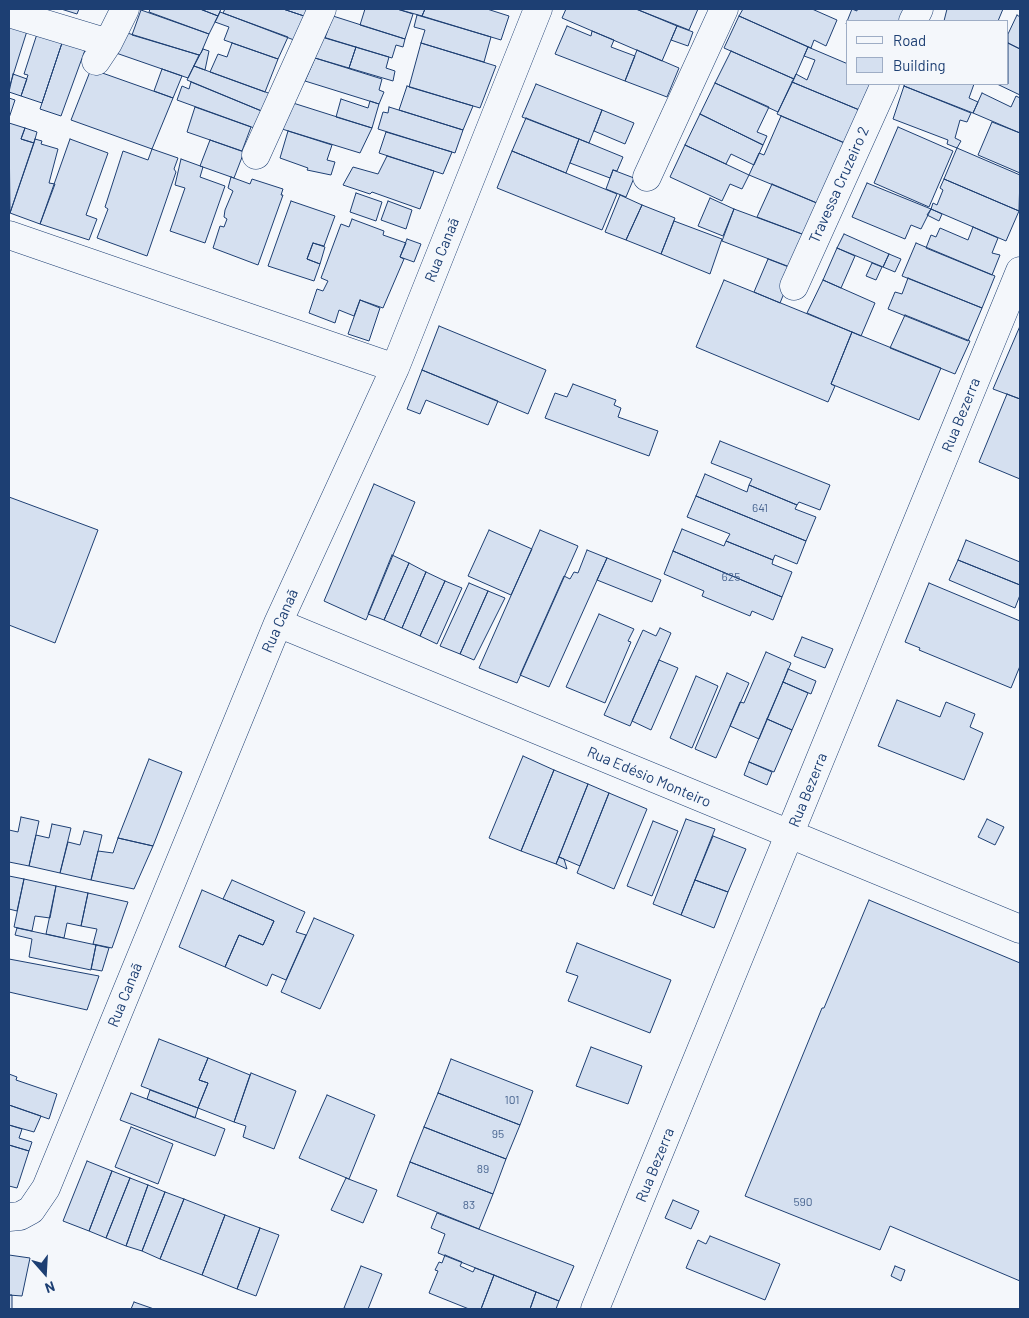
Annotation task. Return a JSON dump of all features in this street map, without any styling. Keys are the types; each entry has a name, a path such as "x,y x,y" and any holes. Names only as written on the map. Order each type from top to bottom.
{"street":[{"path":"9,13 102,52 125,9"},
{"path":"256,155 322,9"},
{"name":"Rua Canaã","path":"9,1217 20,1216 31,1210 46,1188 278,624 395,368 538,9"},
{"path":"647,177 724,9"},
{"name":"Travessa Cruzeiro 2","path":"794,286 885,85"},
{"path":"9,235 395,368"},
{"name":"Rua Bezerra","path":"595,1309 1018,280"},
{"name":"Rua Edésio Monteiro","path":"278,624 789,836 1020,929"}],"building":[{"path":"61,9 79,9 77,14"},
{"path":"150,9 200,9 218,16 209,34 149,12"},
{"path":"200,9 221,9 218,16"},
{"path":"225,9 283,9 304,16 294,40 223,13"},
{"path":"283,9 307,9 304,16"},
{"path":"365,9 397,9 413,14 405,39 360,25"},
{"path":"397,9 425,9 422,16"},
{"path":"425,9 487,9 509,16 501,40 422,16"},
{"path":"566,9 636,9 677,26 662,61 562,18"},
{"path":"636,9 698,9 689,30"},
{"path":"743,9 812,9 837,20 826,46 814,40 811,48 739,16"},
{"path":"852,9 857,11 857,9 903,9 910,11 906,20 848,20"},
{"path":"947,9 1003,9 998,20 944,20"},
{"path":"141,10 209,34 201,53 199,55 132,35"},
{"path":"220,12 288,37 278,59 224,40 229,27 215,22"},
{"path":"417,15 491,37 484,62 421,43 425,30 414,27"},
{"path":"1017,15 1020,17 1020,49 1009,44 1009,32"},
{"path":"333,16 405,39 403,47 396,45 392,58 325,38"},
{"path":"739,16 808,47 794,79 724,48"},
{"path":"9,26 27,31 9,88"},
{"path":"567,26 591,36 592,31 614,40 611,47 635,56 625,81 555,54"},
{"path":"677,26 693,32 688,46 671,40"},
{"path":"124,32 199,55 188,78 116,53"},
{"path":"37,34 62,43 42,103 21,96 28,75 24,74"},
{"path":"323,37 356,47 349,68 315,58"},
{"path":"62,43 85,50 61,116 40,109"},
{"path":"232,43 278,59 265,92 210,72 218,54 227,57"},
{"path":"421,43 496,66 480,108 409,87"},
{"path":"1009,44 1020,49 1020,95 999,85 1009,85"},
{"path":"356,47 389,57 386,68 395,71 393,81 349,68"},
{"path":"808,47 846,63 846,85 882,85 869,114 792,82 796,74 807,80 815,60 804,56"},
{"path":"203,49 209,51 205,70 194,66"},
{"path":"637,50 679,68 667,97 625,81"},
{"path":"731,51 794,79 778,112 715,83"},
{"path":"315,58 382,79 379,90 384,92 379,104 305,81"},
{"path":"194,66 271,94 264,112 187,80"},
{"path":"91,69 173,98 152,149 71,120"},
{"path":"162,69 182,76 173,98 154,91"},
{"path":"13,74 27,79 21,96 9,92"},
{"path":"191,82 264,112 257,129 177,100 182,86 189,89"},
{"path":"792,82 869,114 854,147 777,114"},
{"path":"715,83 769,107 757,132 767,136 763,145 700,114"},
{"path":"536,84 602,110 589,143 522,117"},
{"path":"974,85 969,98 978,102 973,113 904,86"},
{"path":"407,86 473,106 463,130 399,110"},
{"path":"904,86 971,113 967,122 960,120 955,138 961,141 957,148 947,144 948,140 893,119"},
{"path":"982,93 1011,107 1016,96 1020,98 1020,133 973,113"},
{"path":"9,98 15,100 9,118"},
{"path":"341,99 368,108 370,101 379,104 372,128 336,117"},
{"path":"293,103 372,128 360,153 282,129"},
{"path":"195,107 251,127 242,151 187,132"},
{"path":"389,107 463,130 455,153 378,129 383,112 388,113"},
{"path":"602,110 634,123 625,144 594,131"},
{"path":"700,114 763,145 754,165 731,154 726,164 685,145"},
{"path":"781,116 854,147 824,206 749,175 759,153 764,155"},
{"path":"526,118 579,139 566,173 512,151"},
{"path":"992,122 1020,133 1020,173 978,155"},
{"path":"9,123 25,128 21,139 34,143 10,213"},
{"path":"898,127 953,151 929,207 874,183"},
{"path":"25,128 37,132 34,143 21,139"},
{"path":"288,131 332,145 327,160 335,162 331,175 307,170 308,168 280,158"},
{"path":"386,132 452,152 443,174 379,153"},
{"path":"35,139 42,141 41,144 58,149 49,183 55,184 40,224 10,213"},
{"path":"70,139 108,153 86,215 97,219 89,240 40,224"},
{"path":"579,139 623,157 617,171 613,170 610,178 570,163"},
{"path":"210,140 244,152 234,178 200,166"},
{"path":"685,145 749,175 742,189 730,184 722,201 670,177"},
{"path":"957,148 1020,175 1019,211 944,179"},
{"path":"152,149 178,158 174,169 176,172 147,256 97,238 108,209 105,207 123,151 148,160"},
{"path":"512,151 617,194 602,230 497,188"},
{"path":"387,156 434,171 420,209 372,192 370,194 343,185 353,167 378,174"},
{"path":"181,159 203,167 200,177 225,186 205,243 170,231 185,188 175,185"},
{"path":"613,170 634,178 626,197 606,189"},
{"path":"231,177 250,184 252,179 283,189 281,195 283,195 258,265 213,248 220,226 224,227 227,219 224,217 225,210 233,191 228,188"},
{"path":"944,179 1019,211 1006,241 931,209 933,203 937,205 943,190 940,188"},
{"path":"867,183 931,209 921,229 911,225 905,239 852,217"},
{"path":"772,184 824,206 810,237 757,217"},
{"path":"356,193 382,202 376,221 350,212"},
{"path":"620,195 642,205 626,240 605,232"},
{"path":"710,198 734,209 723,236 698,226"},
{"path":"291,201 335,216 324,246 313,243 307,259 320,264 314,281 268,266"},
{"path":"388,201 412,210 406,229 381,220"},
{"path":"642,205 675,218 661,254 626,240"},
{"path":"734,209 810,237 795,269 722,241"},
{"path":"931,209 942,214 939,221 927,215"},
{"path":"352,219 384,231 383,235 406,243 400,257 404,259 383,308 360,300 354,316 339,310 335,323 309,313 317,289 323,291 328,281 321,278 341,224 349,227"},
{"path":"674,221 722,239 710,274 661,254"},
{"path":"973,227 998,238 992,253 1000,255 992,275 926,248 931,235 936,237 940,228 968,240"},
{"path":"844,234 889,254 883,267 837,248"},
{"path":"407,239 421,244 414,262 400,257"},
{"path":"313,243 325,247 320,264 307,259"},
{"path":"916,243 995,276 982,308 902,276"},
{"path":"837,248 855,256 841,288 823,280"},
{"path":"889,254 901,259 895,272 883,267"},
{"path":"768,259 794,269 780,303 754,292"},
{"path":"872,263 882,267 876,280 866,276"},
{"path":"908,278 982,308 968,341 888,309 895,292 902,294"},
{"path":"724,280 852,332 831,384 835,386 828,402 696,347"},
{"path":"823,280 875,303 861,336 807,313"},
{"path":"360,300 380,308 369,341 348,334"},
{"path":"905,315 970,341 955,374 890,348"},
{"path":"439,326 546,370 528,414 422,370"},
{"path":"1020,326 1020,399 993,389"},
{"path":"852,332 941,368 919,420 831,384"},
{"path":"422,370 498,401 488,425 426,400 420,414 407,409"},
{"path":"573,384 616,400 614,405 621,408 618,417 658,431 649,456 545,418 555,393 567,397"},
{"path":"1007,394 1020,399 1020,479 979,462"},
{"path":"720,441 830,485 820,510 799,502 797,505 749,485 752,479 711,463"},
{"path":"705,474 747,492 749,485 797,505 795,509 816,517 806,541 696,496"},
{"path":"374,484 415,502 366,620 324,601"},
{"path":"696,496 806,541 797,564 775,555 773,560 726,541 730,534 687,517"},
{"path":"9,497 98,530 55,643 9,625"},
{"path":"682,529 724,546 726,541 773,560 772,564 792,572 782,597 673,551"},
{"path":"489,530 532,549 511,595 468,576"},
{"path":"540,530 578,546 517,683 479,668"},
{"path":"966,540 1020,562 1020,585 958,560"},
{"path":"587,550 607,558 549,687 520,675 564,576 570,579 574,572 578,573"},
{"path":"673,551 782,597 773,620 752,611 750,616 702,596 704,591 664,574"},
{"path":"392,555 409,563 384,620 368,614"},
{"path":"607,558 661,580 652,602 597,580"},
{"path":"958,560 1020,585 1020,595 1015,608 949,580"},
{"path":"409,563 426,572 402,628 384,620"},
{"path":"426,572 445,581 420,636 402,628"},
{"path":"445,581 462,588 437,644 420,636"},
{"path":"469,583 488,591 460,654 440,646"},
{"path":"929,583 1020,621 1020,666 1011,688 919,650 920,648 905,642"},
{"path":"488,591 505,598 474,660 460,654"},
{"path":"599,614 634,629 628,641 631,642 605,703 566,687"},
{"path":"660,628 671,633 630,726 604,715 643,630 656,636"},
{"path":"802,637 833,649 825,668 794,656"},
{"path":"766,652 791,663 759,739 730,726 740,702 744,703"},
{"path":"659,660 678,668 651,730 632,721"},
{"path":"788,669 816,681 811,694 783,682"},
{"path":"727,673 749,683 716,758 695,749"},
{"path":"696,676 718,686 692,748 670,738"},
{"path":"783,682 808,693 792,730 767,719"},
{"path":"897,700 940,717 946,702 975,714 970,727 983,733 964,780 878,746"},
{"path":"767,719 792,730 774,772 749,762"},
{"path":"523,756 554,770 521,851 489,838"},
{"path":"149,759 182,772 153,846 118,838"},
{"path":"749,762 772,772 767,785 744,775"},
{"path":"554,770 588,784 556,864 521,851"},
{"path":"588,784 609,793 580,866 559,857"},
{"path":"609,793 647,809 614,889 577,873"},
{"path":"21,817 39,821 29,866 9,862 9,830 18,832"},
{"path":"686,819 715,829 681,915 653,904"},
{"path":"987,819 1004,827 995,845 978,837"},
{"path":"653,821 678,831 652,896 627,886"},
{"path":"52,824 71,828 60,873 29,866 36,835 49,838"},
{"path":"84,831 102,835 91,880 60,873 68,842 80,845"},
{"path":"713,836 746,849 728,892 695,880"},
{"path":"118,838 153,846 134,889 91,880 98,851 113,853"},
{"path":"559,857 564,859 567,869 556,864"},
{"path":"9,876 24,879 17,911 9,909"},
{"path":"24,879 56,886 50,918 35,916 32,931 14,927"},
{"path":"232,880 305,912 296,932 306,935 286,980 272,974 267,986 225,967 239,935 263,945 274,921 223,899"},
{"path":"695,880 728,892 714,928 681,915"},
{"path":"56,886 88,893 81,926 67,923 64,938 46,934"},
{"path":"202,890 274,921 263,945 239,935 225,967 179,947"},
{"path":"88,893 128,902 112,948 93,944 97,929 81,926"},
{"path":"869,900 1020,963 1020,1281 890,1226 880,1250 745,1196 822,1008 824,1008"},
{"path":"314,918 354,935 320,1009 281,992"},
{"path":"17,928 96,945 91,970 29,957 32,939 15,935"},
{"path":"577,943 671,980 650,1033 568,1001 578,976 566,972"},
{"path":"96,945 109,948 102,971 91,969"},
{"path":"9,959 99,976 87,1010 9,992"},
{"path":"159,1039 208,1058 199,1080 208,1083 198,1108 141,1086"},
{"path":"591,1047 642,1066 628,1104 576,1086"},
{"path":"208,1058 250,1075 234,1122 198,1108 208,1083 199,1080"},
{"path":"451,1059 533,1091 520,1125 438,1093"},
{"path":"251,1073 296,1091 274,1149 243,1137 246,1126 234,1122"},
{"path":"9,1074 17,1077 16,1080 57,1094 49,1119 9,1105"},
{"path":"150,1090 198,1108 195,1118 147,1099"},
{"path":"131,1093 225,1129 215,1156 120,1120"},
{"path":"438,1093 520,1125 506,1159 424,1127"},
{"path":"327,1095 375,1115 349,1179 299,1158"},
{"path":"9,1105 41,1116 34,1132 9,1125"},
{"path":"9,1125 22,1129 19,1138 32,1142 29,1151 9,1145"},
{"path":"131,1127 173,1144 158,1184 115,1167"},
{"path":"424,1127 506,1159 493,1194 410,1162"},
{"path":"9,1145 29,1151 17,1188 9,1186"},
{"path":"87,1161 112,1171 89,1231 63,1221"},
{"path":"410,1162 493,1194 479,1229 397,1196"},
{"path":"112,1171 130,1178 106,1238 89,1231"},
{"path":"130,1178 148,1185 126,1246 106,1238"},
{"path":"346,1178 377,1190 363,1223 331,1210"},
{"path":"148,1185 165,1192 142,1251 126,1246"},
{"path":"165,1192 184,1199 160,1259 142,1251"},
{"path":"184,1199 225,1215 202,1275 160,1259"},
{"path":"673,1200 699,1211 691,1229 665,1218"},
{"path":"437,1213 574,1266 559,1301 438,1253 445,1234 431,1228"},
{"path":"225,1215 260,1228 237,1289 202,1275"},
{"path":"260,1228 279,1235 256,1296 237,1289"},
{"path":"710,1236 780,1264 765,1300 686,1268 698,1240 706,1244"},
{"path":"9,1255 30,1258 22,1296 9,1295"},
{"path":"445,1255 462,1262 460,1266 473,1272 475,1268 494,1275 481,1309 469,1309 429,1293 438,1271 435,1270 439,1262 442,1263"},
{"path":"361,1266 382,1274 368,1309 344,1308"},
{"path":"895,1266 905,1270 901,1281 891,1276"},
{"path":"494,1275 536,1292 530,1309 481,1309"},
{"path":"536,1292 559,1301 556,1309 530,1309"},
{"path":"9,1295 12,1295 12,1309 9,1309"},
{"path":"134,1302 154,1309 131,1309"}]}
